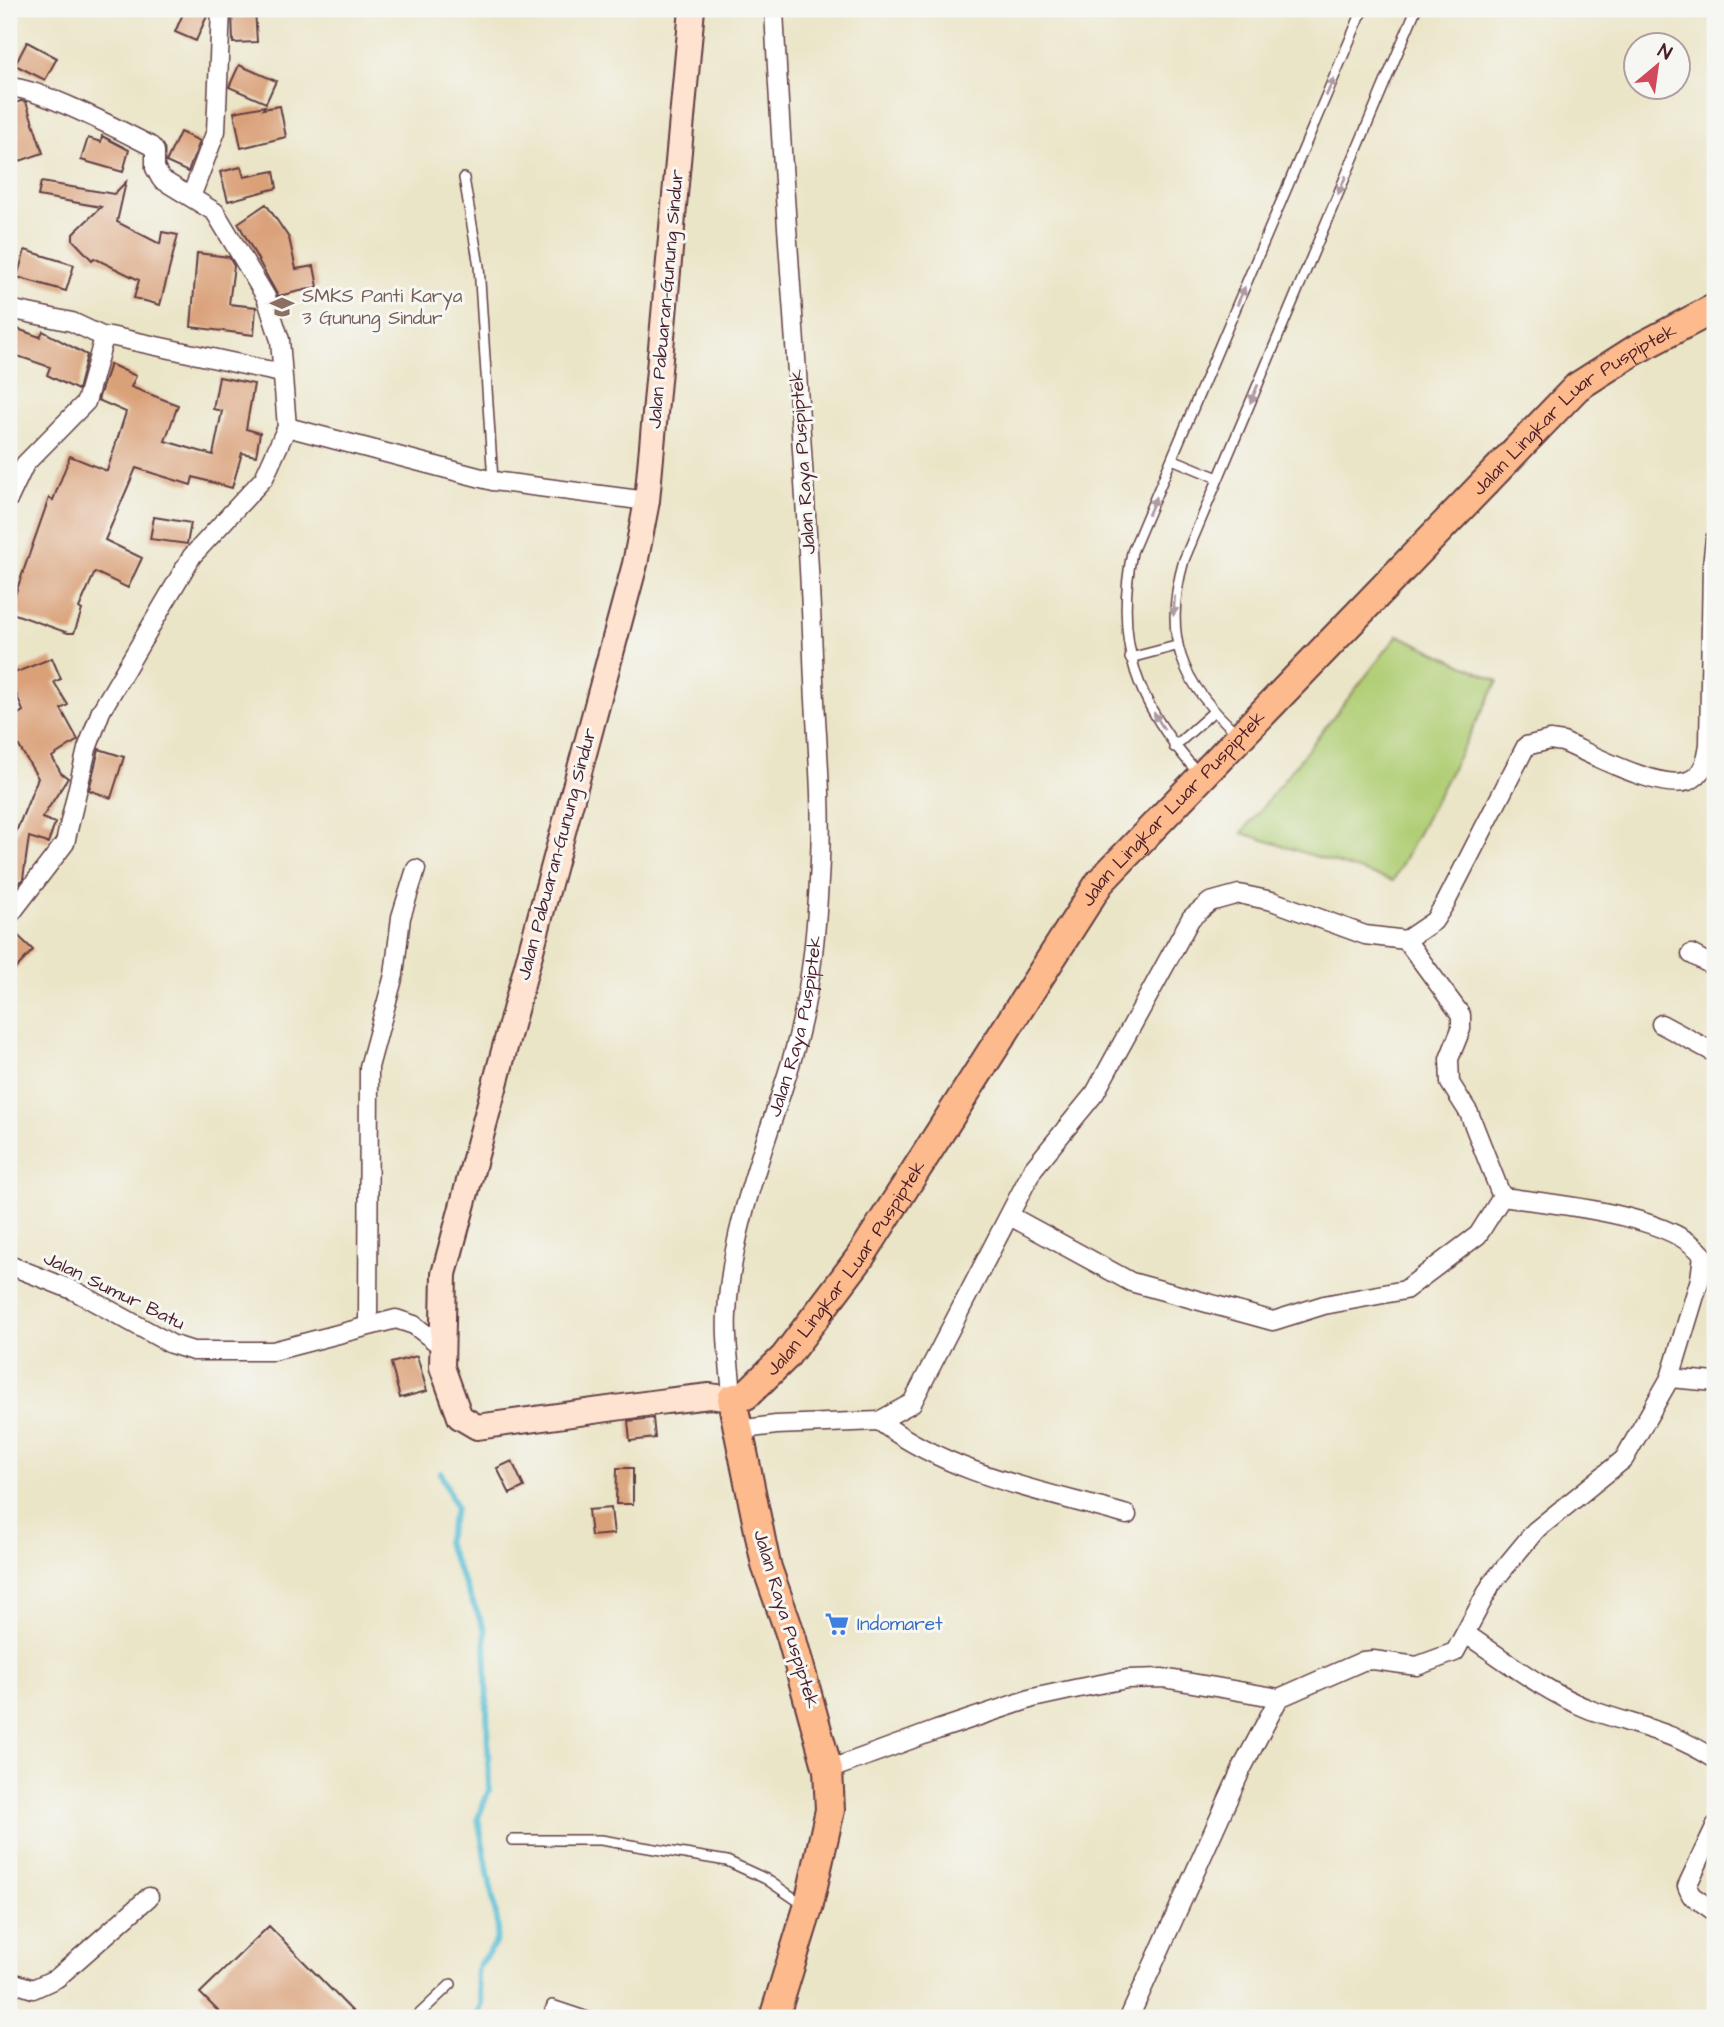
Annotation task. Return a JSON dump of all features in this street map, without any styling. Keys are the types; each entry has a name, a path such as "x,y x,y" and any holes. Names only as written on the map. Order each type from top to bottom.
{"main road":[{"name":"Jalan Lingkar Luar Puspiptek","path":"732,1399 746,1395 785,1357 850,1270 1100,882 1200,775 1577,387 1634,349 1715,308"},
{"name":"Jalan Raya Puspiptek","path":"732,1399 766,1565 791,1636 828,1770 830,1810 808,1908 774,2018"}],"street":[{"path":"191,197 216,131 221,9"},
{"name":"Jalan Pabuaran–Gunung Sindur","path":"692,9 647,501 635,564 444,1274 441,1346 442,1367 460,1417 477,1427 493,1427 516,1419 709,1396 732,1399"},
{"name":"Jalan Raya Puspiptek","path":"732,1399 726,1316 734,1254 745,1204 792,1059 805,1009 814,952 820,858 807,518 784,212 774,9"},
{"path":"9,87 37,94 151,146 155,151 155,168 160,179 191,197 220,220 266,297 280,340 288,427 264,478 192,556 101,711 87,749 65,843 9,916"},
{"path":"9,309 72,322 106,338 114,336 281,373"},
{"path":"9,498 25,464 86,402 106,338"},
{"path":"288,427 493,481 647,501"},
{"path":"737,1430 776,1425 879,1421 906,1407 922,1390 1042,1154 1095,1093 1191,919 1203,907 1218,898 1239,894 1272,901 1365,935 1406,940 1434,920 1447,902 1526,746 1550,740 1563,742 1664,782 1687,781 1701,771 1712,745 1712,565 1715,539"},
{"path":"368,1325 369,1067 394,975 401,917 416,869"},
{"path":"1406,940 1461,1015 1461,1029 1449,1059 1450,1083 1469,1113 1502,1197"},
{"path":"1691,954 1715,967"},
{"path":"1661,1024 1715,1053"},
{"path":"1010,1216 1131,1282 1273,1321 1324,1306 1405,1290 1478,1235 1502,1197"},
{"path":"828,1770 1033,1699 1127,1679 1163,1678 1279,1699 1363,1661 1417,1666 1434,1662 1455,1652 1492,1583 1535,1531 1624,1458 1670,1378 1704,1261 1700,1251 1677,1236 1637,1219 1502,1197"},
{"name":"Jalan Sumur Batu","path":"9,1265 75,1291 171,1344 193,1351 273,1351 368,1325 402,1320 441,1346"},
{"path":"1670,1378 1715,1381"},
{"path":"879,1421 910,1444 956,1466 1127,1515"},
{"path":"1466,1634 1537,1683 1570,1700 1591,1710 1664,1731 1715,1759"},
{"path":"1129,2018 1242,1769 1279,1699"},
{"path":"1715,1827 1687,1886 1691,1895 1715,1912"},
{"path":"9,1981 33,1989 57,1978 149,1897"}],"lane":[{"path":"1200,775 1174,747 1144,697 1130,658 1124,593 1132,552 1363,9"},
{"path":"1239,736 1213,712 1194,683 1176,646 1173,620 1175,591 1184,560 1416,9"},
{"path":"464,178 481,288 493,481"},
{"path":"1172,458 1218,478"},
{"path":"1130,658 1176,646"},
{"path":"1174,747 1213,712"},
{"path":"512,1840 601,1840 727,1861 766,1879 808,1908"},
{"path":"415,2018 451,1984"},
{"path":"547,2018 552,2005 590,2018"}],"green space":[{"path":"1398,635 1498,681 1393,881 1242,833"}],"building":[{"path":"185,9 210,9 196,41 175,32"},
{"path":"232,9 255,9 257,42 233,43"},
{"path":"27,42 57,58 45,80 15,65"},
{"path":"239,65 276,81 266,103 229,87"},
{"path":"26,102 43,153 14,163 9,148 9,105"},
{"path":"265,106 263,109 280,106 286,137 241,148 234,112"},
{"path":"180,132 200,141 188,172 166,162"},
{"path":"102,136 129,150 123,172 81,160 88,138 101,142"},
{"path":"241,167 244,177 274,171 277,188 228,201 220,172"},
{"path":"41,182 114,194 126,182 117,222 160,244 162,232 178,235 160,305 134,298 139,280 94,258 92,260 73,240 73,234 101,207 38,196"},
{"path":"266,204 289,238 296,269 314,266 318,287 278,296 238,223"},
{"path":"25,250 74,265 66,291 17,277"},
{"path":"197,253 229,257 234,266 229,304 256,307 254,335 191,327"},
{"path":"9,326 40,337 43,331 87,355 78,390 47,375 50,367 9,353"},
{"path":"110,364 136,376 131,387 178,405 165,441 213,455 222,411 213,409 219,377 254,384 246,429 260,433 256,456 242,453 232,488 193,477 191,485 136,468 105,540 142,558 128,588 95,572 79,608 82,610 74,633 68,633 9,612 49,498 53,500 70,456 107,471 126,412 98,400"},
{"path":"154,517 191,523 187,544 150,539"},
{"path":"52,658 61,679 54,682 68,705 61,709 78,740 52,757 61,773 68,778 42,818 55,823 48,843 29,837 23,879 18,885 9,884 9,849 38,778 14,738 9,741 9,720 23,711 9,675"},
{"path":"99,749 124,757 111,798 89,790"},
{"path":"9,927 33,950 9,976"},
{"path":"417,1356 427,1391 400,1398 391,1363"},
{"path":"653,1418 655,1438 630,1441 628,1421"},
{"path":"512,1461 524,1487 510,1494 497,1468"},
{"path":"617,1468 633,1468 633,1504 616,1504"},
{"path":"611,1508 614,1534 591,1536 588,1510"},
{"path":"269,1926 359,2018 225,2018 200,1993"}],"waterway":[{"path":"441,1473 456,1508 446,1542 485,1630 489,1790 478,1818 498,1926 495,1943 477,1971 481,2005 475,2018"}],"place":[{"name":"SMKS Panti Karya 3 Gunung Sindur","path":"282,307"},
{"name":"Indomaret","path":"837,1624"}]}
